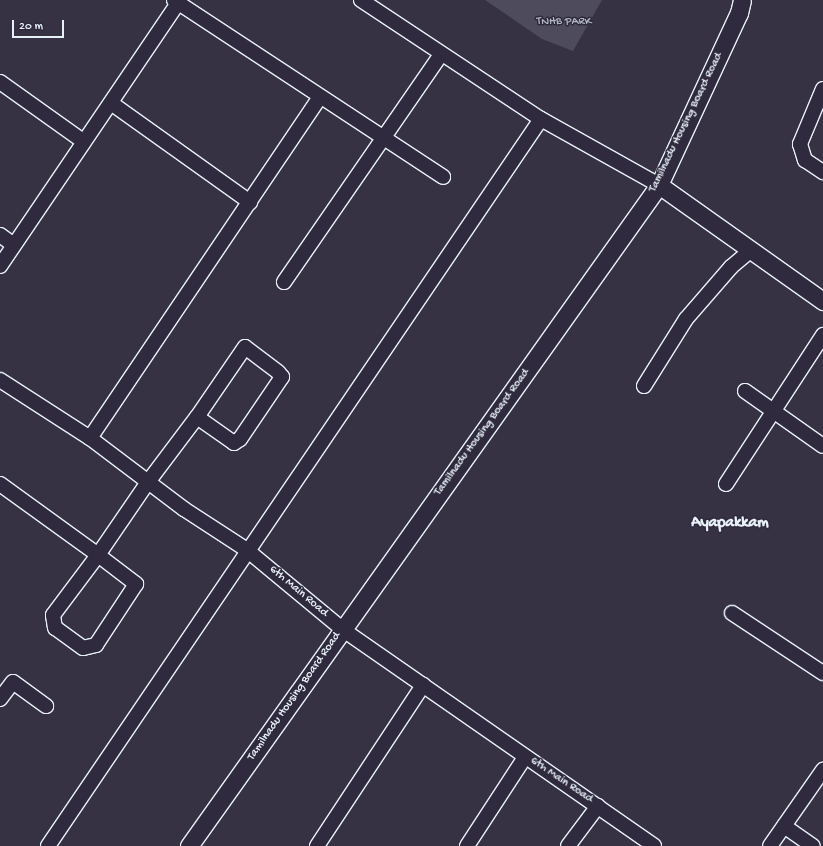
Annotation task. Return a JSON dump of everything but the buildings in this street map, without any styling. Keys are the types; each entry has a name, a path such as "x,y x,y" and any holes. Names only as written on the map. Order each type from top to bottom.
{"street":[{"path":"361,0 541,119 659,185 750,251 823,301"},
{"name":"Tamilnadu Housing Board Road","path":"190,846 342,629 659,185 739,13 742,0"},
{"path":"0,266 111,103 177,1 443,177"},
{"path":"284,282 441,54"},
{"path":"0,82 84,142"},
{"path":"823,88 800,144 805,160 823,172"},
{"path":"90,438 320,97"},
{"path":"111,103 250,202"},
{"path":"48,846 247,550 541,119"},
{"path":"0,235 14,245"},
{"path":"644,386 686,319 731,266 750,251"},
{"path":"726,484 823,335"},
{"path":"0,484 98,554 136,584 96,645 83,648 55,628 53,615 98,554 148,482 197,417 245,347 278,372 282,377 240,439 234,443 197,417"},
{"name":"6th Main Road","path":"0,380 90,438 184,509 247,550 342,629 654,846"},
{"path":"744,391 823,446"},
{"path":"732,613 823,673"},
{"path":"0,699 13,682 46,706"},
{"path":"317,846 423,685"},
{"path":"467,846 525,757"},
{"path":"770,846 823,770"},
{"path":"568,846 598,806"},
{"path":"784,826 814,846"}],"green space":[{"name":"TNHB PARK","path":"485,0 602,0 573,51 542,39"}],"district":[{"name":"Ayapakkam","path":"730,524"}]}
